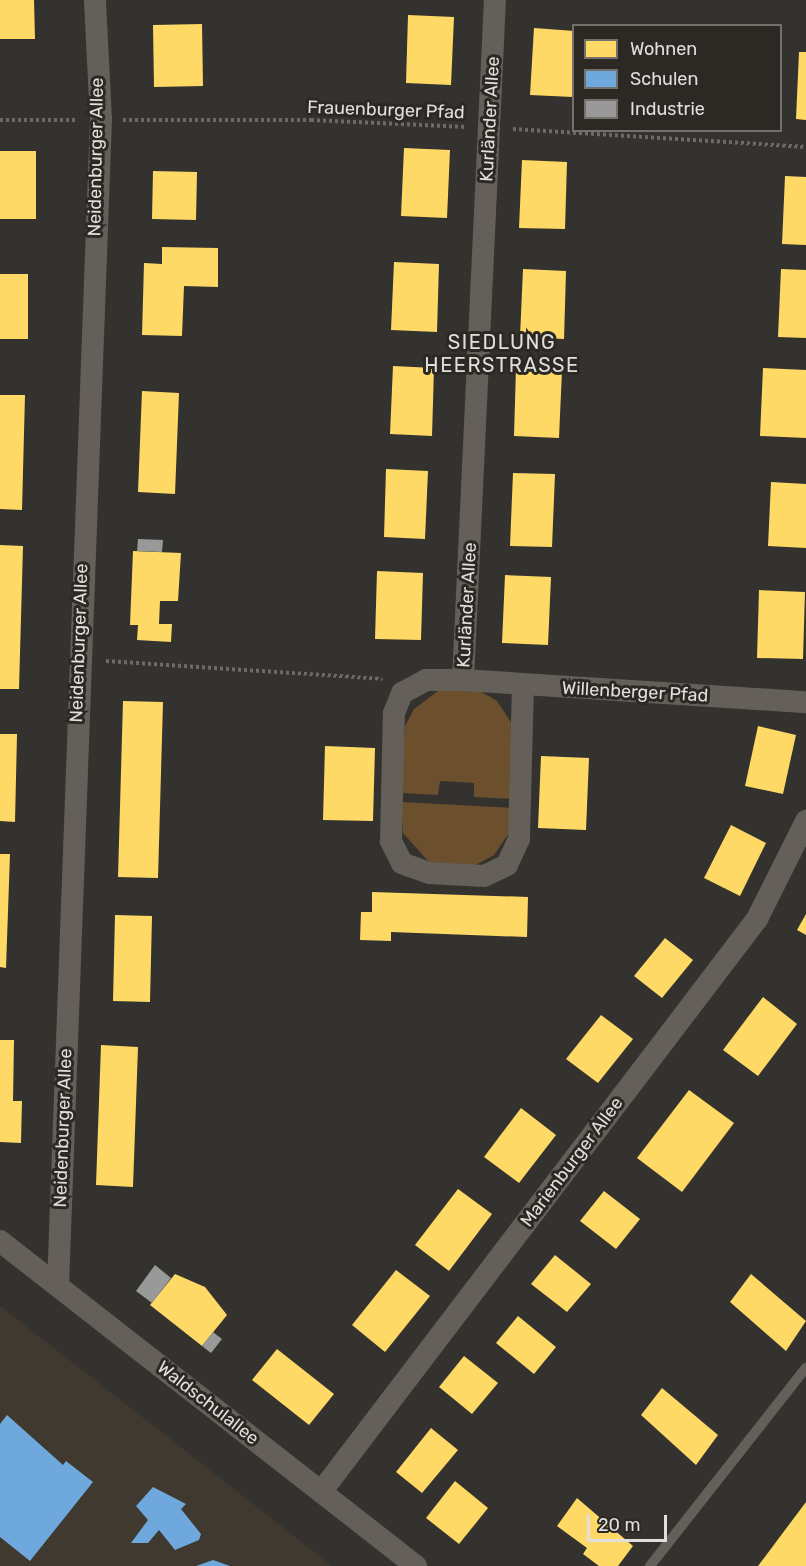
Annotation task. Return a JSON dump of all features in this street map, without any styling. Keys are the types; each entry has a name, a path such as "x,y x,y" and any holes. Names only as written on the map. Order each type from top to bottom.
{"street":[{"name":"Neidenburger Allee","path":"58,1286 78,659 100,120 95,0"},
{"name":"Kurländer Allee","path":"402,693 426,680 463,680 495,0"},
{"name":"Willenberger Pfad","path":"463,680 806,702"},
{"path":"402,693 393,713 391,841 402,863 429,873 484,876 507,864 519,839 523,685"},
{"name":"Marienburger Allee","path":"321,1492 757,919 806,821"},
{"name":"Waldschulallee","path":"0,1240 416,1566"}],"lane":[{"path":"650,1566 806,1368"}],"path":[{"name":"Frauenburger Pfad","path":"0,120 311,120 806,147"},
{"path":"78,659 383,679 402,693"}],"shaded area":[{"path":"478,690 497,701 514,727 513,799 474,797 474,783 440,781 438,795 401,793 405,726 414,709 438,691"},
{"path":"401,802 513,808 509,833 494,855 474,866 429,862 403,833"},
{"path":"0,1306 159,1430 332,1566 0,1566"}],"building: Wohnen":[{"path":"0,0 34,0 35,39 0,39"},
{"path":"408,15 454,17 451,85 406,83"},
{"path":"202,24 203,86 154,87 153,25"},
{"path":"534,28 572,31 572,97 530,95"},
{"path":"799,52 806,52 806,120 796,119"},
{"path":"404,148 450,150 447,218 401,216"},
{"path":"0,151 36,151 36,219 0,219"},
{"path":"522,160 567,162 565,229 519,228"},
{"path":"153,171 197,172 196,220 152,219"},
{"path":"785,176 806,177 806,245 782,244"},
{"path":"162,247 218,248 218,287 184,286 182,336 142,335 144,263 162,264"},
{"path":"394,262 439,264 437,332 391,330"},
{"path":"523,269 566,271 564,339 520,337"},
{"path":"781,269 806,270 806,338 778,337"},
{"path":"0,274 28,274 28,339 0,339"},
{"path":"393,366 434,368 432,436 390,434"},
{"path":"516,368 562,370 559,438 514,436"},
{"path":"763,368 806,370 806,438 760,436"},
{"path":"142,391 179,393 175,494 138,492"},
{"path":"0,395 25,395 22,510 0,509"},
{"path":"386,469 428,471 425,539 384,537"},
{"path":"513,473 555,474 552,547 510,546"},
{"path":"771,482 806,484 806,548 768,546"},
{"path":"0,545 23,546 19,689 0,689"},
{"path":"133,551 181,553 178,601 160,601 159,624 172,624 171,642 137,640 138,625 130,625"},
{"path":"377,571 423,573 421,640 375,639"},
{"path":"505,575 551,577 548,645 502,643"},
{"path":"759,590 805,592 803,659 757,658"},
{"path":"123,701 163,702 158,878 118,877"},
{"path":"758,726 796,735 783,794 745,786"},
{"path":"0,734 17,734 15,822 0,821"},
{"path":"325,746 375,748 373,821 323,820"},
{"path":"541,756 589,758 586,830 538,828"},
{"path":"731,825 766,843 740,896 704,878"},
{"path":"0,854 10,854 6,968 0,967"},
{"path":"372,892 528,897 527,937 391,932 391,941 360,940 361,912 372,912"},
{"path":"806,914 806,935 797,930"},
{"path":"115,915 152,916 150,1002 113,1001"},
{"path":"665,938 693,960 662,998 634,976"},
{"path":"763,997 797,1024 758,1076 723,1050"},
{"path":"601,1015 633,1039 598,1083 566,1059"},
{"path":"0,1040 14,1040 13,1101 22,1101 21,1143 0,1142"},
{"path":"101,1045 138,1047 133,1187 96,1185"},
{"path":"689,1090 734,1123 682,1192 637,1158"},
{"path":"521,1108 556,1135 519,1183 484,1157"},
{"path":"458,1189 492,1214 449,1271 415,1245"},
{"path":"604,1191 640,1219 616,1249 580,1221"},
{"path":"555,1255 591,1284 567,1312 531,1284"},
{"path":"396,1270 430,1296 385,1352 352,1325"},
{"path":"175,1274 205,1287 227,1315 202,1346 150,1305"},
{"path":"751,1274 806,1321 786,1351 730,1302"},
{"path":"518,1316 556,1347 534,1374 496,1343"},
{"path":"277,1349 334,1394 309,1425 252,1380"},
{"path":"464,1356 498,1383 472,1414 439,1387"},
{"path":"662,1388 718,1435 696,1465 641,1415"},
{"path":"431,1428 458,1450 422,1493 396,1472"},
{"path":"455,1481 488,1508 459,1544 426,1518"},
{"path":"577,1498 633,1546 618,1566 599,1566 583,1554 587,1548 557,1526"},
{"path":"806,1502 806,1566 758,1566"}],"building: Schulen":[{"path":"7,1415 63,1465 66,1461 93,1482 30,1561 0,1537 0,1424"},
{"path":"153,1487 186,1504 181,1509 201,1534 199,1540 175,1550 159,1530 148,1543 131,1543 148,1520 136,1506"},
{"path":"213,1560 230,1566 196,1566"}],"building: Industrie":[{"path":"138,539 163,540 162,552 137,551"},
{"path":"155,1265 171,1278 152,1303 136,1291"},
{"path":"213,1332 222,1339 211,1353 202,1346"}],"district":[{"name":"SIEDLUNG HEERSTRASSE","path":"502,354"}]}
